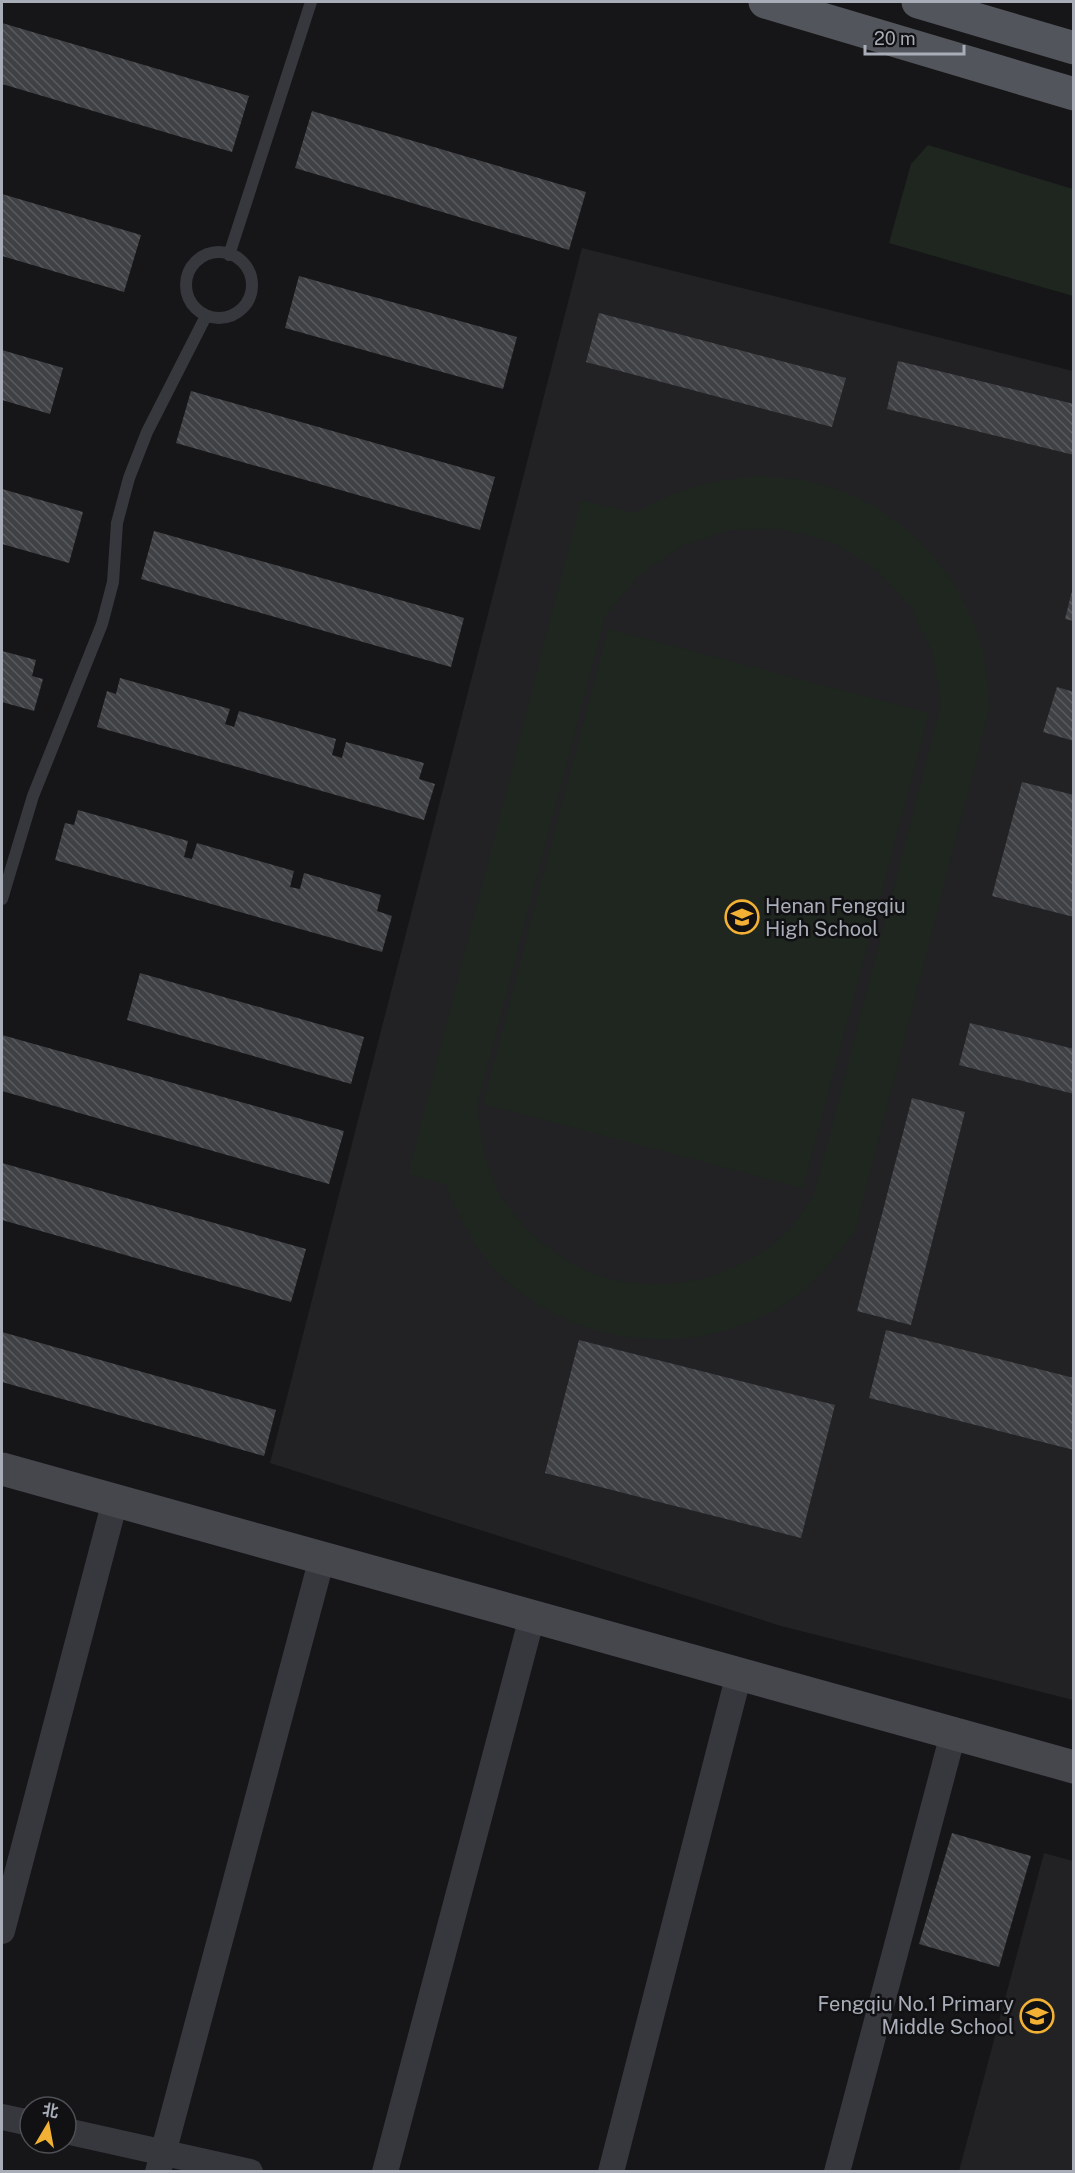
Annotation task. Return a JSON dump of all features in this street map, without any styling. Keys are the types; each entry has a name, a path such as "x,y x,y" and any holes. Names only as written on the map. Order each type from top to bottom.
{"main road":[{"path":"765,2 1074,94"},
{"path":"918,2 1074,48"}],"street":[{"path":"2,1469 1074,1767"},
{"path":"2,1931 115,1501"},
{"path":"160,2162 322,1558"},
{"path":"385,2172 532,1617"},
{"path":"611,2172 739,1674"},
{"path":"837,2172 953,1734"},
{"path":"2,2117 18,2120"},
{"path":"78,2135 160,2162 250,2172"}],"lane":[{"path":"229,255 311,2"},
{"path":"221,252 229,255 235,256 245,265 251,278 252,290 248,302 230,317 218,319 206,316 195,309 188,298 185,286 187,273 195,261 207,254 221,252"},
{"path":"2,899 33,796 102,624 113,582 117,523 129,478 147,432 206,316"}],"shaded area":[{"path":"928,145 1073,189 1073,296 889,243 911,164"},
{"name":"Henan Fengqiu High School","path":"582,248 1073,371 1073,1700 781,1626 270,1463"},
{"path":"780,477 820,484 874,507 920,542 940,564 970,614 984,659 989,710 855,1231 832,1261 806,1288 786,1303 749,1322 710,1334 671,1339 630,1338 591,1329 554,1314 520,1292 490,1264 476,1245 459,1216 445,1184 408,1174 581,500 635,513 693,487 738,478","holes":["782,529 832,542 876,569 911,607 933,654 941,705 814,1195 781,1238 760,1254 730,1269 697,1280 665,1284 633,1283 603,1277 574,1264 548,1247 523,1225 502,1198 491,1177 482,1142 477,1106 605,616 638,576 681,546 730,530"]},
{"path":"608,629 929,713 803,1188 483,1104"},
{"name":"Fengqiu No.1 Primary Middle School","path":"1044,1853 1073,1861 1073,2171 959,2171"}],"building":[{"path":"2,23 249,96 232,152 2,84"},
{"path":"312,111 586,192 569,250 295,168"},
{"path":"2,194 141,235 124,292 2,256"},
{"path":"299,276 517,337 503,389 285,328"},
{"path":"599,313 846,378 832,427 586,362"},
{"path":"2,350 63,368 50,414 2,400"},
{"path":"898,361 1074,404 1074,455 887,409"},
{"path":"191,391 495,477 480,530 176,443"},
{"path":"2,489 83,512 69,563 2,544"},
{"path":"154,531 464,618 451,667 141,579"},
{"path":"1074,587 1074,621 1065,619"},
{"path":"2,651 36,660 32,676 43,679 34,711 2,702"},
{"path":"120,678 230,709 225,724 234,727 239,711 336,739 332,755 342,758 346,742 424,763 419,779 435,784 424,820 97,727 107,691 116,694"},
{"path":"1057,687 1074,692 1074,741 1043,732"},
{"path":"1022,782 1074,795 1074,917 992,896"},
{"path":"78,810 188,841 184,857 192,859 197,843 294,871 290,887 300,889 304,873 381,895 377,911 392,916 382,952 55,860 65,823 74,825"},
{"path":"140,973 364,1037 351,1084 127,1020"},
{"path":"970,1023 1074,1049 1074,1094 959,1065"},
{"path":"2,1035 344,1131 329,1184 2,1091"},
{"path":"912,1098 965,1112 911,1325 857,1311"},
{"path":"2,1163 306,1249 291,1302 2,1220"},
{"path":"886,1330 1074,1378 1074,1450 869,1398"},
{"path":"2,1332 276,1410 264,1456 2,1382"},
{"path":"579,1340 835,1405 801,1538 545,1473"},
{"path":"952,1833 1031,1856 999,1967 919,1944"}],"place":[{"name":"Henan Fengqiu High School","path":"742,917"},
{"name":"Fengqiu No.1 Primary Middle School","path":"1037,2016"}]}
